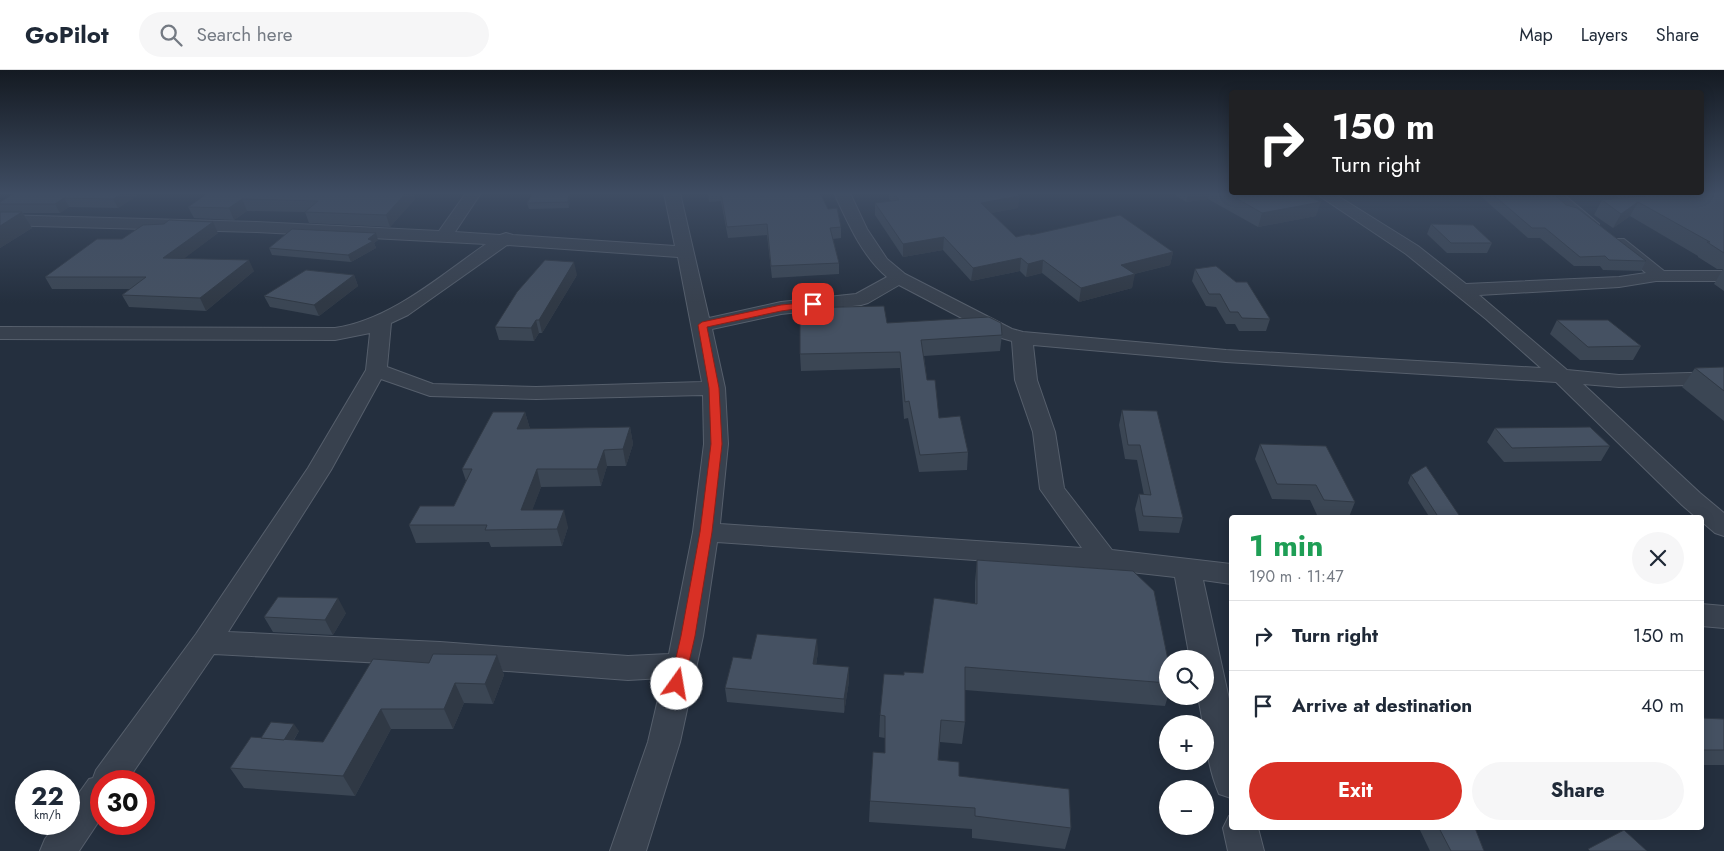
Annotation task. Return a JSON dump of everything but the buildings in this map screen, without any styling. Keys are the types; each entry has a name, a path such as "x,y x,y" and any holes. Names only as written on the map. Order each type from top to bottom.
{"street":[{"path":"305,229 506,238 685,252"},
{"path":"445,235 449,229"},
{"path":"628,851 664,742 681,665 706,532 716,444 714,388 680,229"},
{"path":"859,229 881,263 898,278 1005,334 1022,338 1226,356 1619,381 1724,378"},
{"path":"1380,229 1412,250 1462,290 1561,376 1691,499 1724,527"},
{"path":"1601,229 1655,271 1654,276"},
{"path":"0,333 335,334 360,330 401,311 506,238"},
{"path":"1462,290 1618,282 1654,276 1724,276"},
{"path":"702,325 781,308 862,299 898,278"},
{"path":"116,770 206,642 319,470 376,370 381,321"},
{"path":"1022,338 1026,380 1044,432 1052,489 1104,559"},
{"path":"376,370 430,390 545,392 667,391 714,388"},
{"path":"706,532 1104,559 1229,574"},
{"path":"1187,570 1229,772"},
{"path":"1704,615 1724,617"},
{"path":"206,642 440,654 628,668 681,665"},
{"path":"58,851 90,806"},
{"path":"1241,830 1246,851"}],"route":[{"path":"677,684 688,636 706,532 716,444 714,388 702,325 781,308 813,304"}]}
